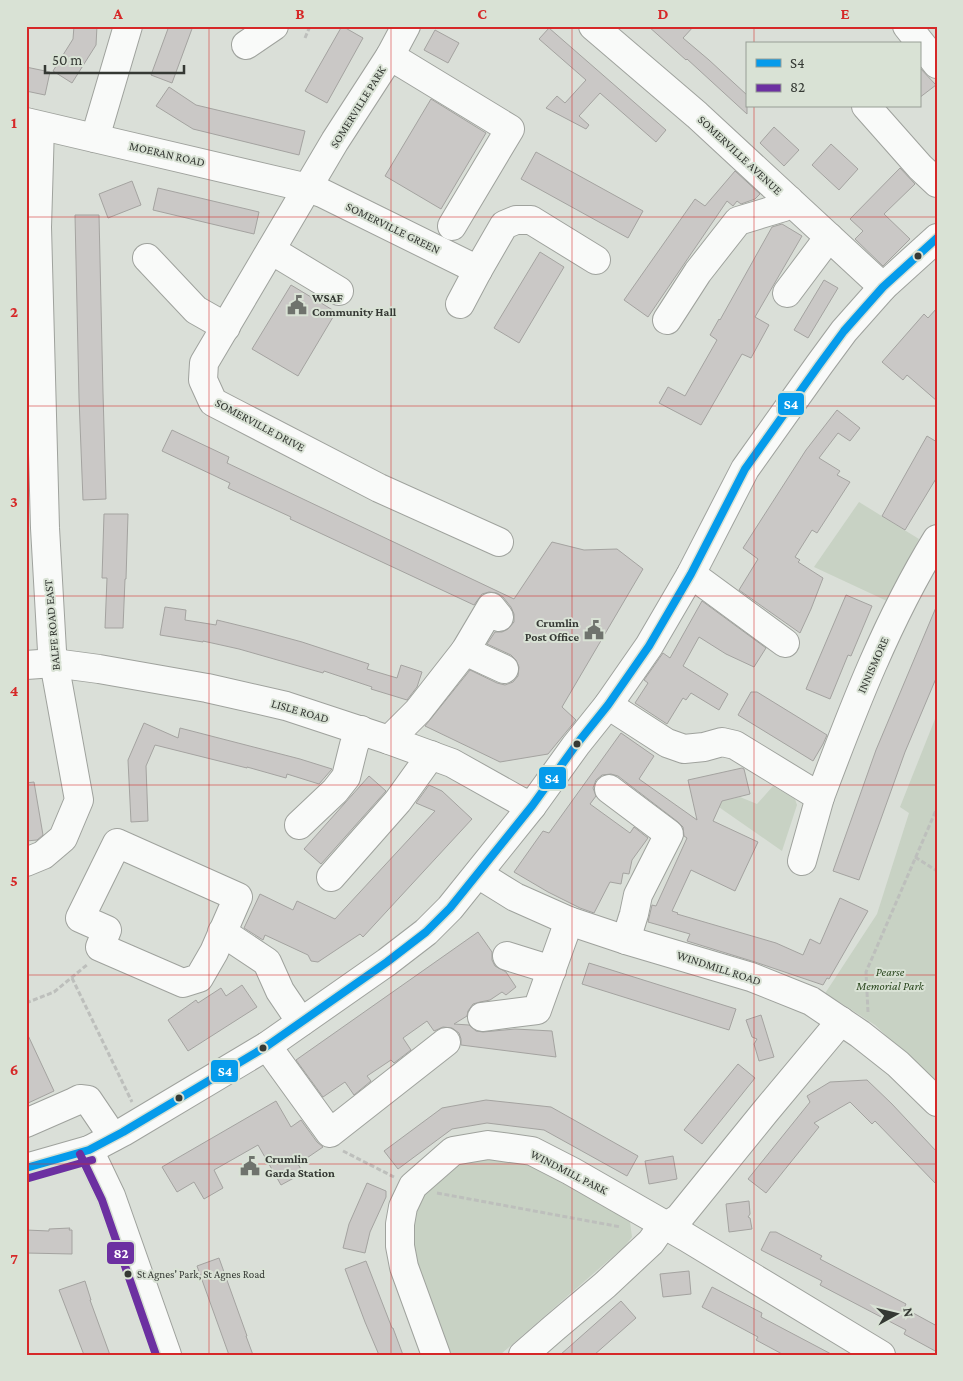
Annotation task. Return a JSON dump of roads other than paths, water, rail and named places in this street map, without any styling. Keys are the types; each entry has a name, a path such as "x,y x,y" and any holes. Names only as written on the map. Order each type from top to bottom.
{"street":[{"path":"95,138 128,26"},
{"path":"246,44 274,26"},
{"name":"SOMERVILLE AVENUE","path":"593,26 697,114 883,287"},
{"path":"907,26 920,42"},
{"name":"SOMERVILLE PARK","path":"308,188 335,141 390,56 398,28"},
{"path":"920,42 937,64"},
{"path":"390,56 510,129 452,226"},
{"path":"868,108 920,167 937,183"},
{"name":"MOERAN ROAD","path":"33,124 308,188"},
{"name":"BALFE ROAD EAST","path":"26,862 42,855 63,838 80,800 52,651 45,537 35,477 32,228 33,124"},
{"name":"SOMERVILLE DRIVE","path":"308,188 204,363 203,380 213,402 380,488 500,542"},
{"name":"SOMERVILLE GREEN","path":"308,188 322,193 478,270"},
{"path":"667,320 698,272 738,220 784,208 789,200"},
{"path":"460,304 504,226 516,220 531,220 596,260"},
{"path":"788,292 829,237"},
{"path":"26,1168 89,1150 267,1046 426,932 450,908 532,806 576,745 608,705 649,646 691,574 746,469 819,365 844,331 883,287 937,238"},
{"path":"271,250 339,291"},
{"path":"147,258 196,310 226,327"},
{"name":"INNISMORE","path":"802,861 820,797 874,660 922,563 937,539"},
{"path":"691,574 785,642"},
{"path":"389,740 418,711 465,650 491,607 500,617"},
{"path":"465,650 504,669"},
{"name":"LISLE ROAD","path":"26,665 54,663 207,688 286,706 361,730 452,763 532,806"},
{"path":"608,705 666,743 684,749 704,747 722,742 735,745 820,797"},
{"path":"299,825 335,791 346,777 354,744 361,730"},
{"path":"331,877 398,801 431,755"},
{"path":"609,789 669,834 638,895 626,940"},
{"path":"117,843 238,897 218,942 200,978 182,983 100,947 107,930 80,918 117,843"},
{"name":"WINDMILL ROAD","path":"478,874 515,897 569,921 751,977 811,1001 851,1028 898,1064 937,1102"},
{"path":"482,1017 537,1010 569,921"},
{"path":"218,942 267,962 280,992 302,1022"},
{"path":"507,956 552,970"},
{"path":"523,1355 606,1285 651,1242 658,1232 679,1218 765,1112 851,1028"},
{"path":"267,1046 330,1133 446,1042"},
{"path":"26,1123 80,1099 88,1100 113,1137"},
{"name":"WINDMILL PARK","path":"436,1355 404,1267 400,1246 400,1224 403,1208 413,1186 453,1151 488,1144 532,1151 571,1171 667,1226 881,1355"},
{"path":"89,1150 111,1196 167,1355"}],"place":[{"name":"WSAF Community Hall","path":"297,305"},
{"name":"Crumlin Post Office","path":"594,630"},
{"name":"Crumlin Garda Station","path":"250,1166"},
{"name":"St Agnes' Park, St Agnes Road","path":"128,1274"}],"park label":[{"name":"Pearse Memorial Park","path":"890,979"}]}
